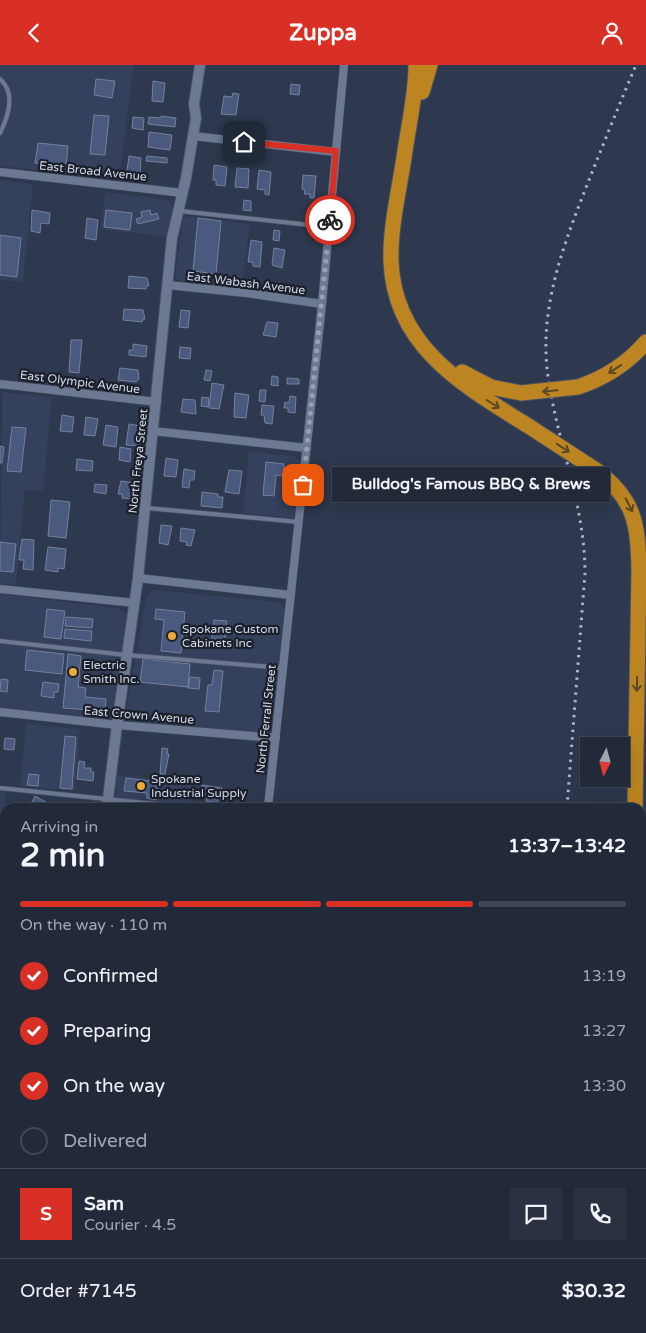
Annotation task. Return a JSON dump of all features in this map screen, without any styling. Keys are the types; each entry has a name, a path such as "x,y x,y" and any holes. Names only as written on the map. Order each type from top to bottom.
{"highway":[{"path":"416,65 392,237 391,264 396,296 412,330 442,367 469,388 596,470 623,495 633,514 637,536 639,569 634,803"},
{"path":"428,65 400,235 398,266 404,296 412,315 425,336 444,359 476,381 521,393 578,387 603,377 617,368 646,342"},
{"path":"642,803 646,769"}],"street":[{"name":"North Freya Street","path":"196,118 194,104 200,65"},
{"name":"North Freya Street","path":"108,803 146,508 172,233 183,193 207,65"},
{"name":"North Ferrall Street","path":"268,803 322,304 344,65"},
{"path":"193,136 336,151"},
{"name":"East Broad Avenue","path":"0,172 183,193"},
{"name":"East Wabash Avenue","path":"167,285 246,293 322,304"},
{"name":"East Olympic Avenue","path":"0,383 157,402"},
{"path":"153,431 307,448"},
{"path":"138,578 291,595"},
{"path":"0,589 134,603"},
{"name":"East Crown Avenue","path":"0,713 276,738"}],"lane":[{"path":"0,79 5,84 9,106 8,116 0,133"},
{"path":"177,211 329,227"},
{"path":"146,508 299,522"},
{"path":"0,641 126,655 283,668"},
{"path":"0,788 108,803"}],"shaded area":[{"path":"0,65 134,65 119,179 0,166"},
{"path":"0,180 33,184 23,282 0,280"},
{"path":"105,192 165,199 171,203 174,210 168,237 100,229"},
{"path":"183,216 250,224 242,288 181,283 175,276"},
{"path":"2,392 52,397 43,491 25,490 16,585 0,584"},
{"path":"249,452 294,456 301,463 294,518 243,513"},
{"path":"154,590 279,602 287,613 276,723 272,729 263,734 129,721 126,713 146,597"},
{"path":"0,594 118,608 127,615 128,621 113,714 103,720 0,708"},
{"path":"26,724 80,729 75,791 20,786"},
{"path":"117,775 192,784 190,803 114,803"},
{"path":"0,791 6,792 5,803 0,803"}],"building":[{"path":"96,79 115,81 112,98 94,95"},
{"path":"153,81 165,83 163,102 152,101"},
{"path":"291,84 300,85 299,95 290,94"},
{"path":"233,93 239,94 236,115 221,114 224,96 232,97"},
{"path":"94,115 109,116 105,155 90,154"},
{"path":"161,116 176,118 175,127 148,124 149,117 161,118"},
{"path":"133,117 144,118 143,130 132,128"},
{"path":"149,132 172,135 170,150 148,147"},
{"path":"38,143 68,146 66,166 35,163"},
{"path":"129,156 141,158 140,173 136,172 136,175 127,171"},
{"path":"147,156 167,158 167,163 146,161"},
{"path":"214,165 227,167 225,186 216,185 216,180 213,180"},
{"path":"237,168 249,169 248,188 235,187"},
{"path":"259,170 271,172 269,195 265,194 265,190 257,189"},
{"path":"303,175 316,176 314,198 310,198 310,194 304,194 305,190 302,189"},
{"path":"244,200 251,201 251,211 243,210"},
{"path":"32,210 50,213 49,224 41,223 40,233 31,231"},
{"path":"106,210 132,213 130,230 104,227"},
{"path":"150,210 151,215 157,213 159,219 138,224 136,219 142,217 141,212"},
{"path":"87,218 98,220 96,240 85,238"},
{"path":"198,218 221,221 216,274 193,271"},
{"path":"274,230 280,231 279,241 273,240"},
{"path":"0,235 21,238 17,277 0,275"},
{"path":"251,240 262,242 260,267 253,266 253,262 248,262"},
{"path":"274,248 285,250 282,268 272,265"},
{"path":"129,276 147,278 149,286 146,286 146,289 128,288"},
{"path":"124,309 143,310 145,319 142,322 123,320"},
{"path":"181,310 190,311 188,328 179,327"},
{"path":"267,322 278,323 276,337 263,335"},
{"path":"71,340 82,340 79,373 69,372"},
{"path":"133,344 147,346 146,357 129,355 129,350 133,350"},
{"path":"180,347 191,348 190,359 179,358"},
{"path":"120,368 138,370 139,379 136,382 118,380"},
{"path":"206,370 212,371 210,381 204,380"},
{"path":"272,376 278,377 278,386 271,385"},
{"path":"287,378 299,379 299,384 287,384"},
{"path":"212,383 224,385 219,409 209,408"},
{"path":"260,390 266,390 265,402 259,401"},
{"path":"235,393 249,395 246,418 234,417"},
{"path":"290,396 296,397 295,413 288,412 288,408 284,408 285,402 289,403"},
{"path":"202,397 209,398 208,407 201,406"},
{"path":"183,399 195,400 196,414 181,412"},
{"path":"262,405 274,406 272,424 265,423 264,415 261,415"},
{"path":"62,415 74,417 72,432 60,431"},
{"path":"86,417 98,419 95,436 84,435"},
{"path":"129,424 141,426 139,446 126,445"},
{"path":"106,425 118,427 116,447 103,445"},
{"path":"12,427 26,428 21,472 7,471"},
{"path":"0,446 4,447 2,463 0,463"},
{"path":"120,447 131,449 130,462 119,460"},
{"path":"166,458 178,460 176,477 164,476"},
{"path":"77,459 93,461 92,471 76,470"},
{"path":"266,462 284,464 283,476 276,475 274,496 263,495"},
{"path":"184,469 195,471 194,480 190,480 189,488 182,487"},
{"path":"229,470 242,471 239,494 225,492"},
{"path":"121,481 134,483 133,499 122,498 122,494 118,494"},
{"path":"95,484 107,485 106,494 94,492"},
{"path":"202,492 218,494 218,497 223,497 222,508 201,506"},
{"path":"51,500 70,502 66,538 48,536"},
{"path":"161,525 172,526 168,545 159,543"},
{"path":"181,528 195,530 191,546 186,545 187,542 180,541"},
{"path":"22,539 34,540 33,570 23,569 24,560 19,560"},
{"path":"0,542 16,544 13,572 0,571"},
{"path":"48,547 66,549 64,569 58,568 58,572 45,570"},
{"path":"47,609 65,611 61,639 44,637"},
{"name":"Spokane Custom Cabinets Inc","path":"156,609 185,612 181,653 161,651 164,620 155,619"},
{"path":"66,617 93,619 92,628 65,626"},
{"path":"214,620 227,621 224,647 211,645"},
{"path":"65,629 92,631 91,641 64,638"},
{"path":"27,650 64,654 62,674 25,670"},
{"name":"Electric Smith Inc.","path":"68,654 81,656 78,687 86,688 85,697 106,699 105,711 63,708"},
{"path":"143,659 190,664 188,687 140,682"},
{"path":"214,670 223,671 219,712 205,711 208,685 212,685"},
{"path":"190,677 200,678 199,689 188,688"},
{"path":"1,679 8,680 7,692 0,691"},
{"path":"43,682 59,684 58,692 54,692 54,698 41,696"},
{"path":"65,736 76,737 72,789 60,788"},
{"path":"5,738 15,739 14,750 4,749"},
{"path":"162,748 168,749 167,754 169,754 165,774 160,774"},
{"path":"79,761 85,762 84,768 91,768 91,772 94,772 93,781 77,779"},
{"path":"29,774 39,775 38,786 27,785"},
{"name":"Spokane Industrial Supply","path":"126,778 159,782 156,800 147,798 147,793 124,791"},
{"path":"202,785 222,788 221,799 218,798 218,803 206,801 207,796 201,795"},
{"path":"35,796 47,803 31,803"}],"railway":[{"path":"567,803 585,573 584,549 576,501 553,407 546,357 546,332 554,282 569,233 636,65"}],"way so far":[{"path":"303,485 330,220"}],"place":[{"name":"Bulldog's Famous BBQ & Brews","path":"303,485"},
{"name":"Spokane Custom Cabinets Inc","path":"172,636"},
{"name":"Electric Smith Inc.","path":"73,672"},
{"name":"Spokane Industrial Supply","path":"141,786"}],"route":[{"path":"244,142 336,151 330,220"}]}
